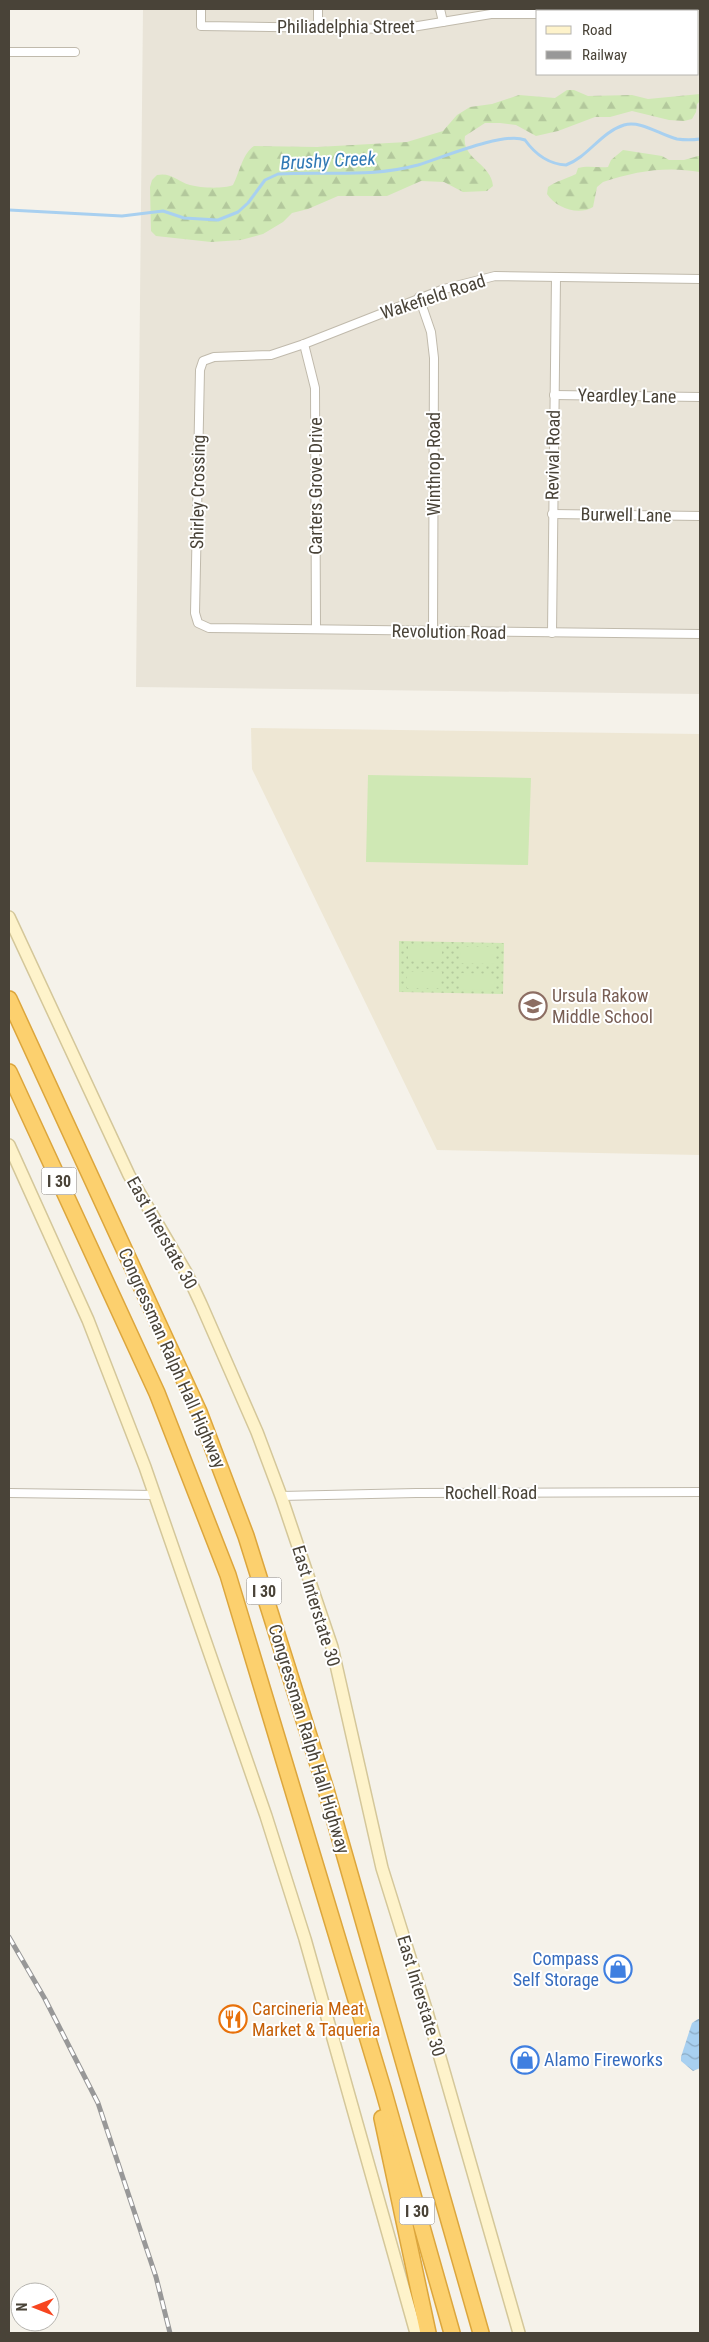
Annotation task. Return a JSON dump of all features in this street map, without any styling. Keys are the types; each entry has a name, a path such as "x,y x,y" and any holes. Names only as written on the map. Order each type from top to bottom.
{"highway":[{"name":"Congressman Ralph Hall Highway","path":"9,999 199,1412 246,1536 326,1790 481,2333"},
{"name":"Congressman Ralph Hall Highway","path":"9,1072 157,1393 228,1576 383,2089 452,2333"},
{"path":"9,1090 110,1290"},
{"path":"383,2089 382,2123 428,2333"},
{"path":"445,2210 490,2333"}],"main road":[{"name":"East Interstate 30","path":"9,917 129,1175 187,1274 254,1424 281,1496 332,1647 382,1868 430,2021 519,2333"},
{"path":"9,1145 88,1320 154,1495 266,1816 305,1939 416,2333"}],"street":[{"name":"Philiadelphia Street","path":"200,9 201,26 318,28 400,29 491,14 536,14"},
{"path":"318,9 318,28"},
{"path":"440,9 443,22"},
{"path":"9,52 75,52"},
{"name":"Wakefield Road","path":"204,361 214,357 271,355 304,344 419,298 459,284 495,276 700,279"},
{"name":"Revival Road","path":"552,633 556,277"},
{"name":"Winthrop Road","path":"419,298 431,332 434,350 433,632"},
{"name":"Carters Grove Drive","path":"304,344 316,388 316,629"},
{"name":"Shirley Crossing","path":"198,623 196,613 200,370 204,361"},
{"name":"Yeardley Lane","path":"554,395 700,398"},
{"name":"Burwell Lane","path":"552,514 700,516"},
{"name":"Revolution Road","path":"198,623 209,628 700,634"},
{"name":"Rochell Road","path":"281,1496 416,1493 700,1492"},
{"path":"9,1493 154,1495"}],"shaded area":[{"path":"143,9 700,9 700,694 136,687"},
{"name":"Ursula Rakow Middle School","path":"251,728 700,734 700,1155 437,1150 252,769"}],"green space":[{"path":"567,90 574,90 588,96 632,95 648,99 700,94 700,101 697,104 696,112 692,119 684,121 669,120 632,111 610,117 595,117 558,131 536,136 516,125 485,123 465,136 465,144 467,150 491,178 493,186 487,191 463,192 444,182 421,181 387,196 338,196 308,209 292,213 283,222 263,234 241,240 211,242 156,236 151,231 150,187 152,180 157,175 170,176 195,186 212,188 229,186 233,185 244,158 254,146 317,147 407,142 443,131 457,115 470,107 492,104 519,95 555,98"},
{"path":"623,150 662,156 669,160 684,160 700,156 700,172 675,169 651,171 603,182 597,187 593,207 581,211 562,207 547,194 548,187 576,174 578,168 608,167 611,160"},
{"path":"368,775 531,778 528,865 366,862"},
{"path":"399,941 504,943 503,994 399,992"},
{"path":"408,945 442,946 442,962 408,961"},
{"path":"461,947 495,947 495,964 460,963"},
{"path":"407,972 442,972 441,988 407,988"},
{"path":"460,973 495,974 494,990 460,989"}],"water":[{"path":"700,2019 700,2068 693,2071 681,2061 681,2057 692,2023"}],"waterway":[{"name":"Brushy Creek","path":"9,210 122,216 163,211 184,218 218,220 238,212 248,203 265,180 278,174 365,173 400,169 488,142 515,138 525,140 533,150 553,163 566,165 581,156 608,133 616,128 630,124 644,126 677,139 700,139"}],"railway":[{"path":"9,1937 45,1999 98,2103 156,2277 170,2333"}],"place":[{"name":"Ursula Rakow Middle School","path":"533,1006"},
{"name":"Compass Self Storage","path":"618,1969"},
{"name":"Carcineria Meat Market & Taqueria","path":"233,2019"},
{"name":"Alamo Fireworks","path":"525,2060"}]}
